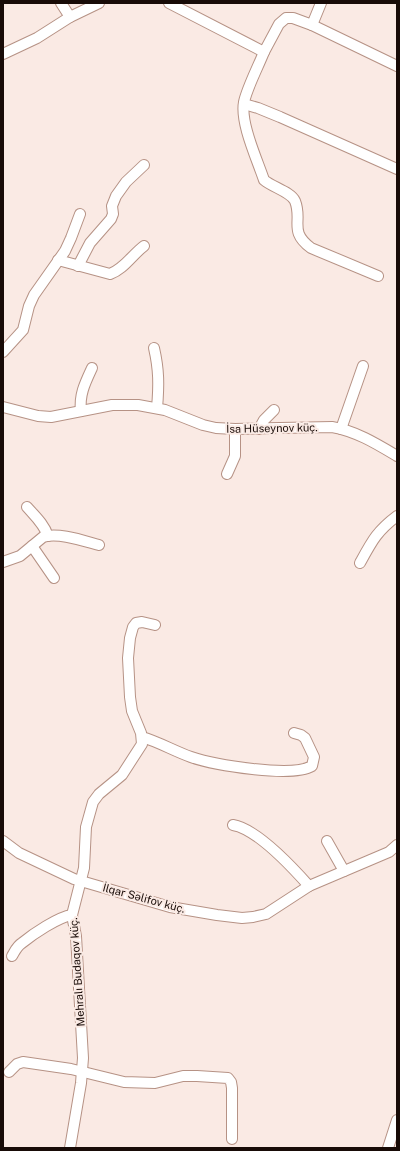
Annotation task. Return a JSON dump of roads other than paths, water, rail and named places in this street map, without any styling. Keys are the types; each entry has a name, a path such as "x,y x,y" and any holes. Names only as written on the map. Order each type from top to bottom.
{"street":[{"path":"61,3 70,17"},
{"path":"3,54 37,38 70,17 99,3"},
{"path":"169,3 264,52"},
{"path":"312,25 321,3"},
{"path":"378,276 311,248 302,242 298,236 295,201 291,196 264,180 246,126 243,112 244,104 264,52 279,24 286,18 293,18 312,25 397,66"},
{"path":"244,104 280,117 397,169"},
{"path":"78,266 90,243 111,219 113,201 116,196 126,182 144,165"},
{"path":"3,352 24,330 29,306 34,295 71,238 80,214"},
{"path":"58,260 110,274 118,271 136,252 144,246"},
{"path":"154,348 158,367 159,384 157,408"},
{"path":"341,429 363,366"},
{"path":"81,411 80,404 82,392 92,368"},
{"name":"İsa Hüseynov küç.","path":"3,407 38,416 51,417 118,405 138,405 157,408 177,414 203,425 216,428 259,429 332,427 362,437 397,456"},
{"path":"259,429 264,420 274,410"},
{"path":"227,474 235,456 235,429"},
{"path":"28,507 46,530 48,536"},
{"path":"360,563 376,535 385,525 397,516"},
{"path":"3,562 20,556 48,536 60,536 99,545"},
{"path":"32,546 54,578"},
{"path":"155,625 142,622 136,623 133,627 130,638 128,658 130,697 132,711 142,737 191,757 229,766 281,771 307,769 312,766 314,757 305,738 294,733"},
{"name":"Mehralı Budaqov küç.","path":"70,1148 83,1058 76,936 72,915 85,861 86,827 93,802 99,794 122,776 142,744 142,737"},
{"path":"233,825 240,826 256,835 309,886"},
{"name":"İlqar Səlifov küç.","path":"3,841 41,864 81,881 170,907 242,918 266,914 309,886 389,852 397,847"},
{"path":"327,841 344,871"},
{"path":"12,956 21,943 65,916 72,915"},
{"path":"9,1072 17,1064 22,1062 62,1067 124,1082 154,1083 183,1076 228,1078 231,1082 232,1088 232,1139"},
{"path":"388,1148 396,1125"}]}
